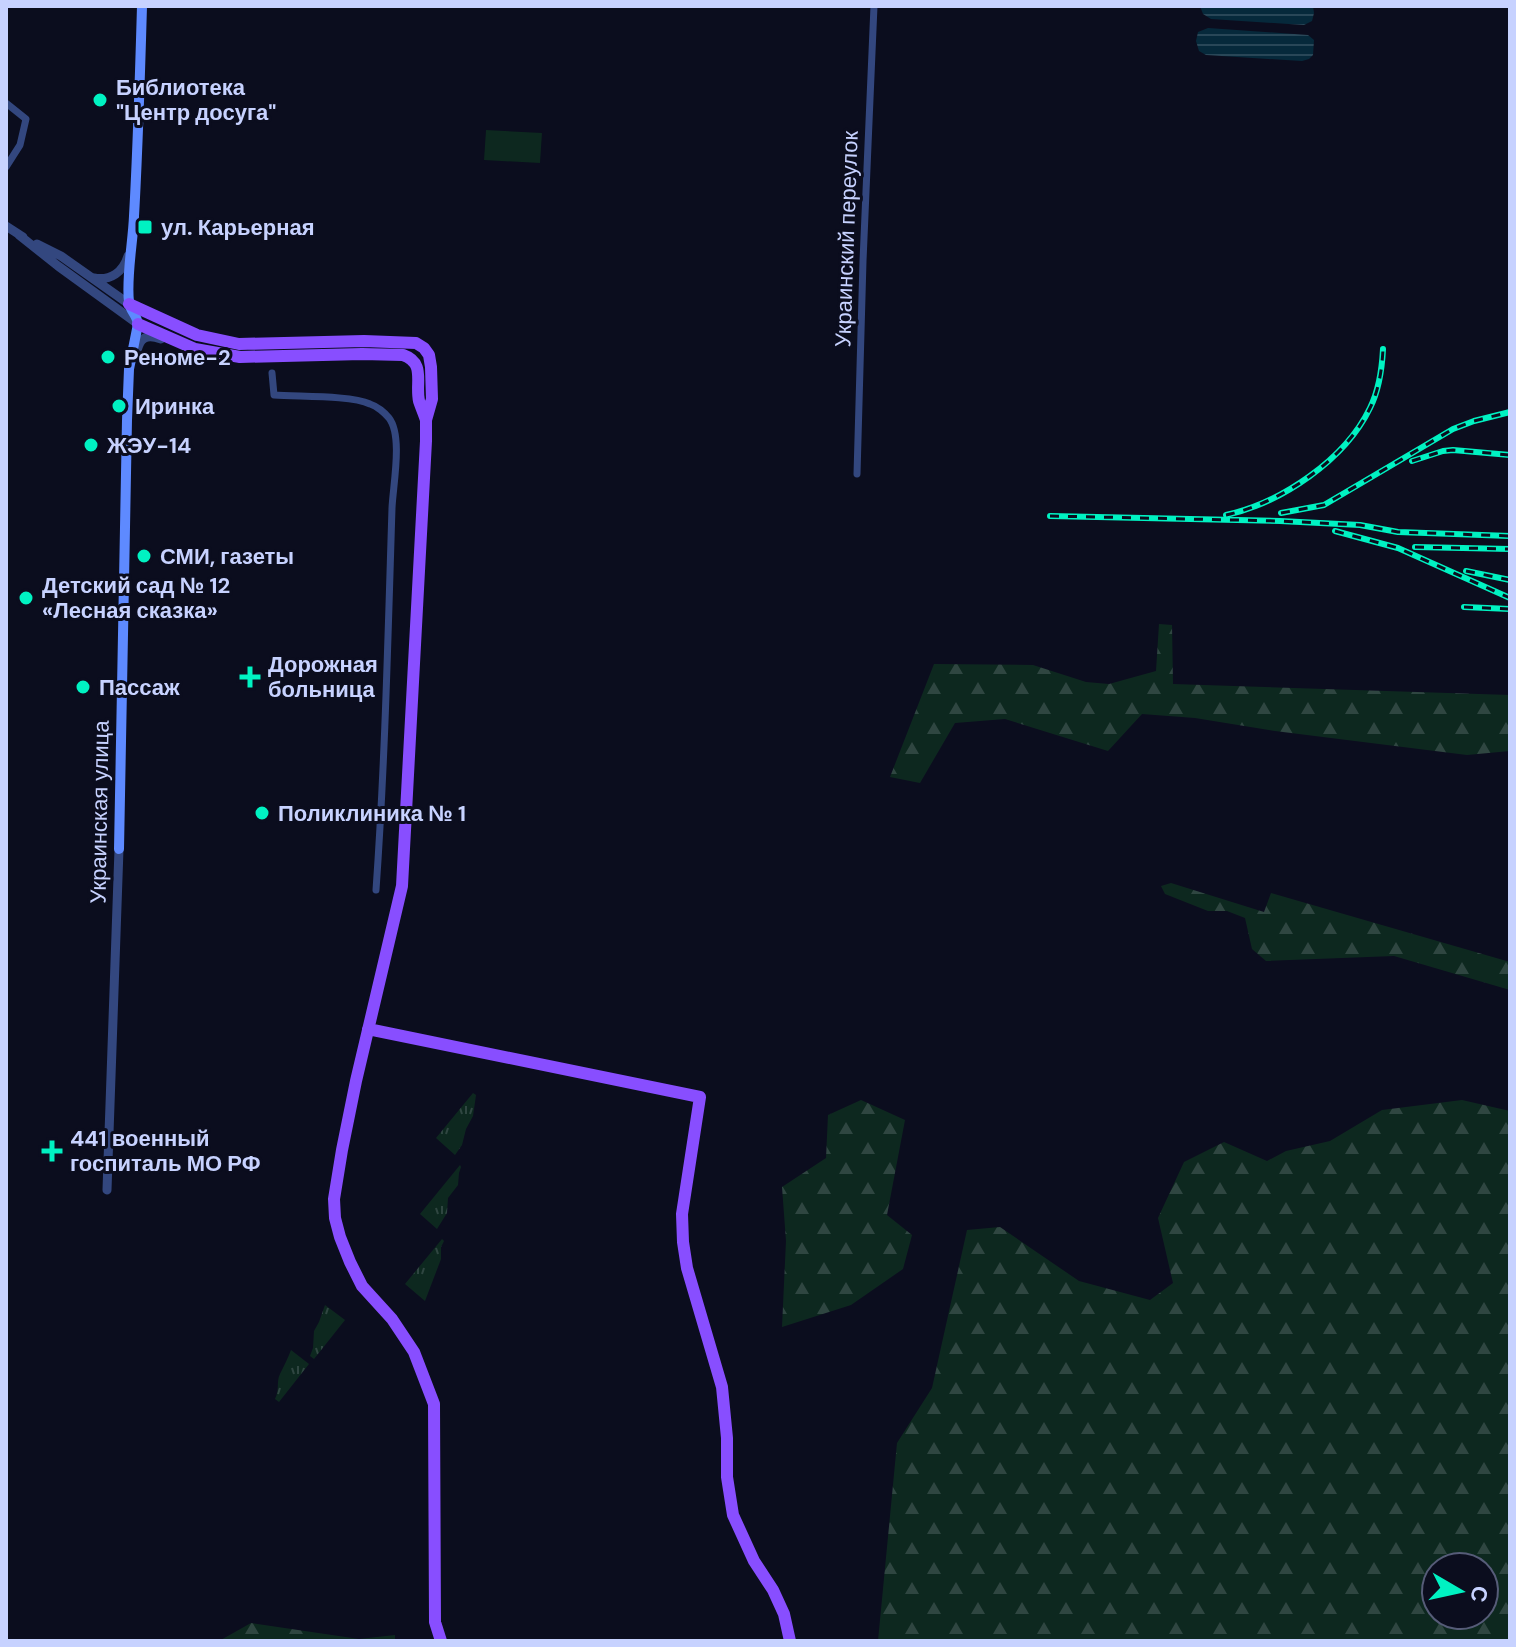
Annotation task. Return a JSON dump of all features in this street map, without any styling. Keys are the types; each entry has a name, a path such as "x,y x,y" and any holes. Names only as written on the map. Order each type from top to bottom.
{"main road":[{"path":"142,6 129,304 138,324 195,349 240,357 403,355 417,366 419,399 426,420"},
{"path":"129,304 197,335 239,344 416,343 429,355 432,399 426,420 402,886 368,1029 334,1199 340,1237 362,1286 392,1319 414,1352 434,1404 435,1622 441,1641"},
{"name":"Украинская улица","path":"119,849 128,389 138,324"},
{"path":"368,1029 700,1097 682,1214 687,1268 722,1387 727,1477 733,1515 748,1550 784,1614 790,1641"}],"street":[{"name":"Украинский переулок","path":"857,474 874,6"},
{"path":"6,103 26,119 20,145 6,167"},
{"path":"86,274 106,278 117,273 125,264 135,197"},
{"path":"6,226 138,324"},
{"path":"19,235 61,256 129,304"},
{"path":"128,389 139,343 145,337 195,349"},
{"path":"272,373 274,395 369,403 392,421 397,446 376,890"},
{"name":"Украинская улица","path":"107,1190 119,849"}],"green space":[{"path":"486,130 542,133 540,163 484,160"},
{"path":"1159,624 1172,625 1173,684 1510,695 1510,751 1467,755 1195,718 1142,714 1108,751 1005,719 955,723 920,783 890,777 934,664 1033,665 1086,682 1109,684 1156,671"},
{"path":"1171,883 1264,912 1271,893 1510,962 1510,990 1394,956 1266,961 1252,949 1245,918 1227,911 1208,911 1165,894 1161,886"},
{"path":"473,1093 476,1095 473,1116 455,1155 436,1138"},
{"path":"861,1100 905,1120 887,1215 912,1235 903,1269 851,1305 782,1327 786,1241 782,1187 826,1158 828,1115"},
{"path":"1462,1100 1510,1111 1510,1641 878,1641 897,1443 932,1388 967,1230 1000,1227 1079,1281 1150,1300 1173,1283 1158,1218 1184,1162 1224,1142 1267,1161 1286,1151 1330,1141 1382,1110"},
{"path":"460,1165 458,1185 448,1198 447,1213 437,1229 420,1214"},
{"path":"442,1239 441,1259 425,1301 405,1284"},
{"path":"325,1305 345,1320 314,1359 310,1356 314,1331"},
{"path":"291,1350 309,1364 279,1402 275,1399 279,1377"},
{"path":"251,1623 359,1639 395,1635 395,1641 219,1641"}],"water":[{"path":"1200,6 1313,6 1314,13 1312,21 1304,25 1211,19 1203,14"},
{"path":"1208,28 1308,35 1314,40 1313,55 1302,61 1206,55 1199,51 1196,41 1198,32"}],"railway":[{"path":"1226,515 1268,501 1289,490 1328,462 1345,445 1373,401 1380,379 1383,349"},
{"path":"1281,513 1324,505 1453,429 1510,412"},
{"path":"1412,461 1453,450 1510,455"},
{"path":"1050,516 1280,521 1360,525 1398,532 1510,536"},
{"path":"1335,531 1398,548 1510,598"},
{"path":"1415,547 1510,549"},
{"path":"1466,571 1510,580"},
{"path":"1464,607 1510,609"}],"place":[{"name":"Библиотека \"Центр досуга\"","path":"100,100"},
{"name":"ул. Карьерная","path":"145,227"},
{"name":"Реноме-2","path":"108,357"},
{"name":"Иринка","path":"119,406"},
{"name":"ЖЭУ-14","path":"91,445"},
{"name":"СМИ, газеты","path":"144,556"},
{"name":"Детский сад № 12 «Лесная сказка»","path":"26,598"},
{"name":"Дорожная больница","path":"250,677"},
{"name":"Пассаж","path":"83,687"},
{"name":"Поликлиника № 1","path":"262,813"},
{"name":"441 военный госпиталь МО РФ","path":"52,1151"}]}
